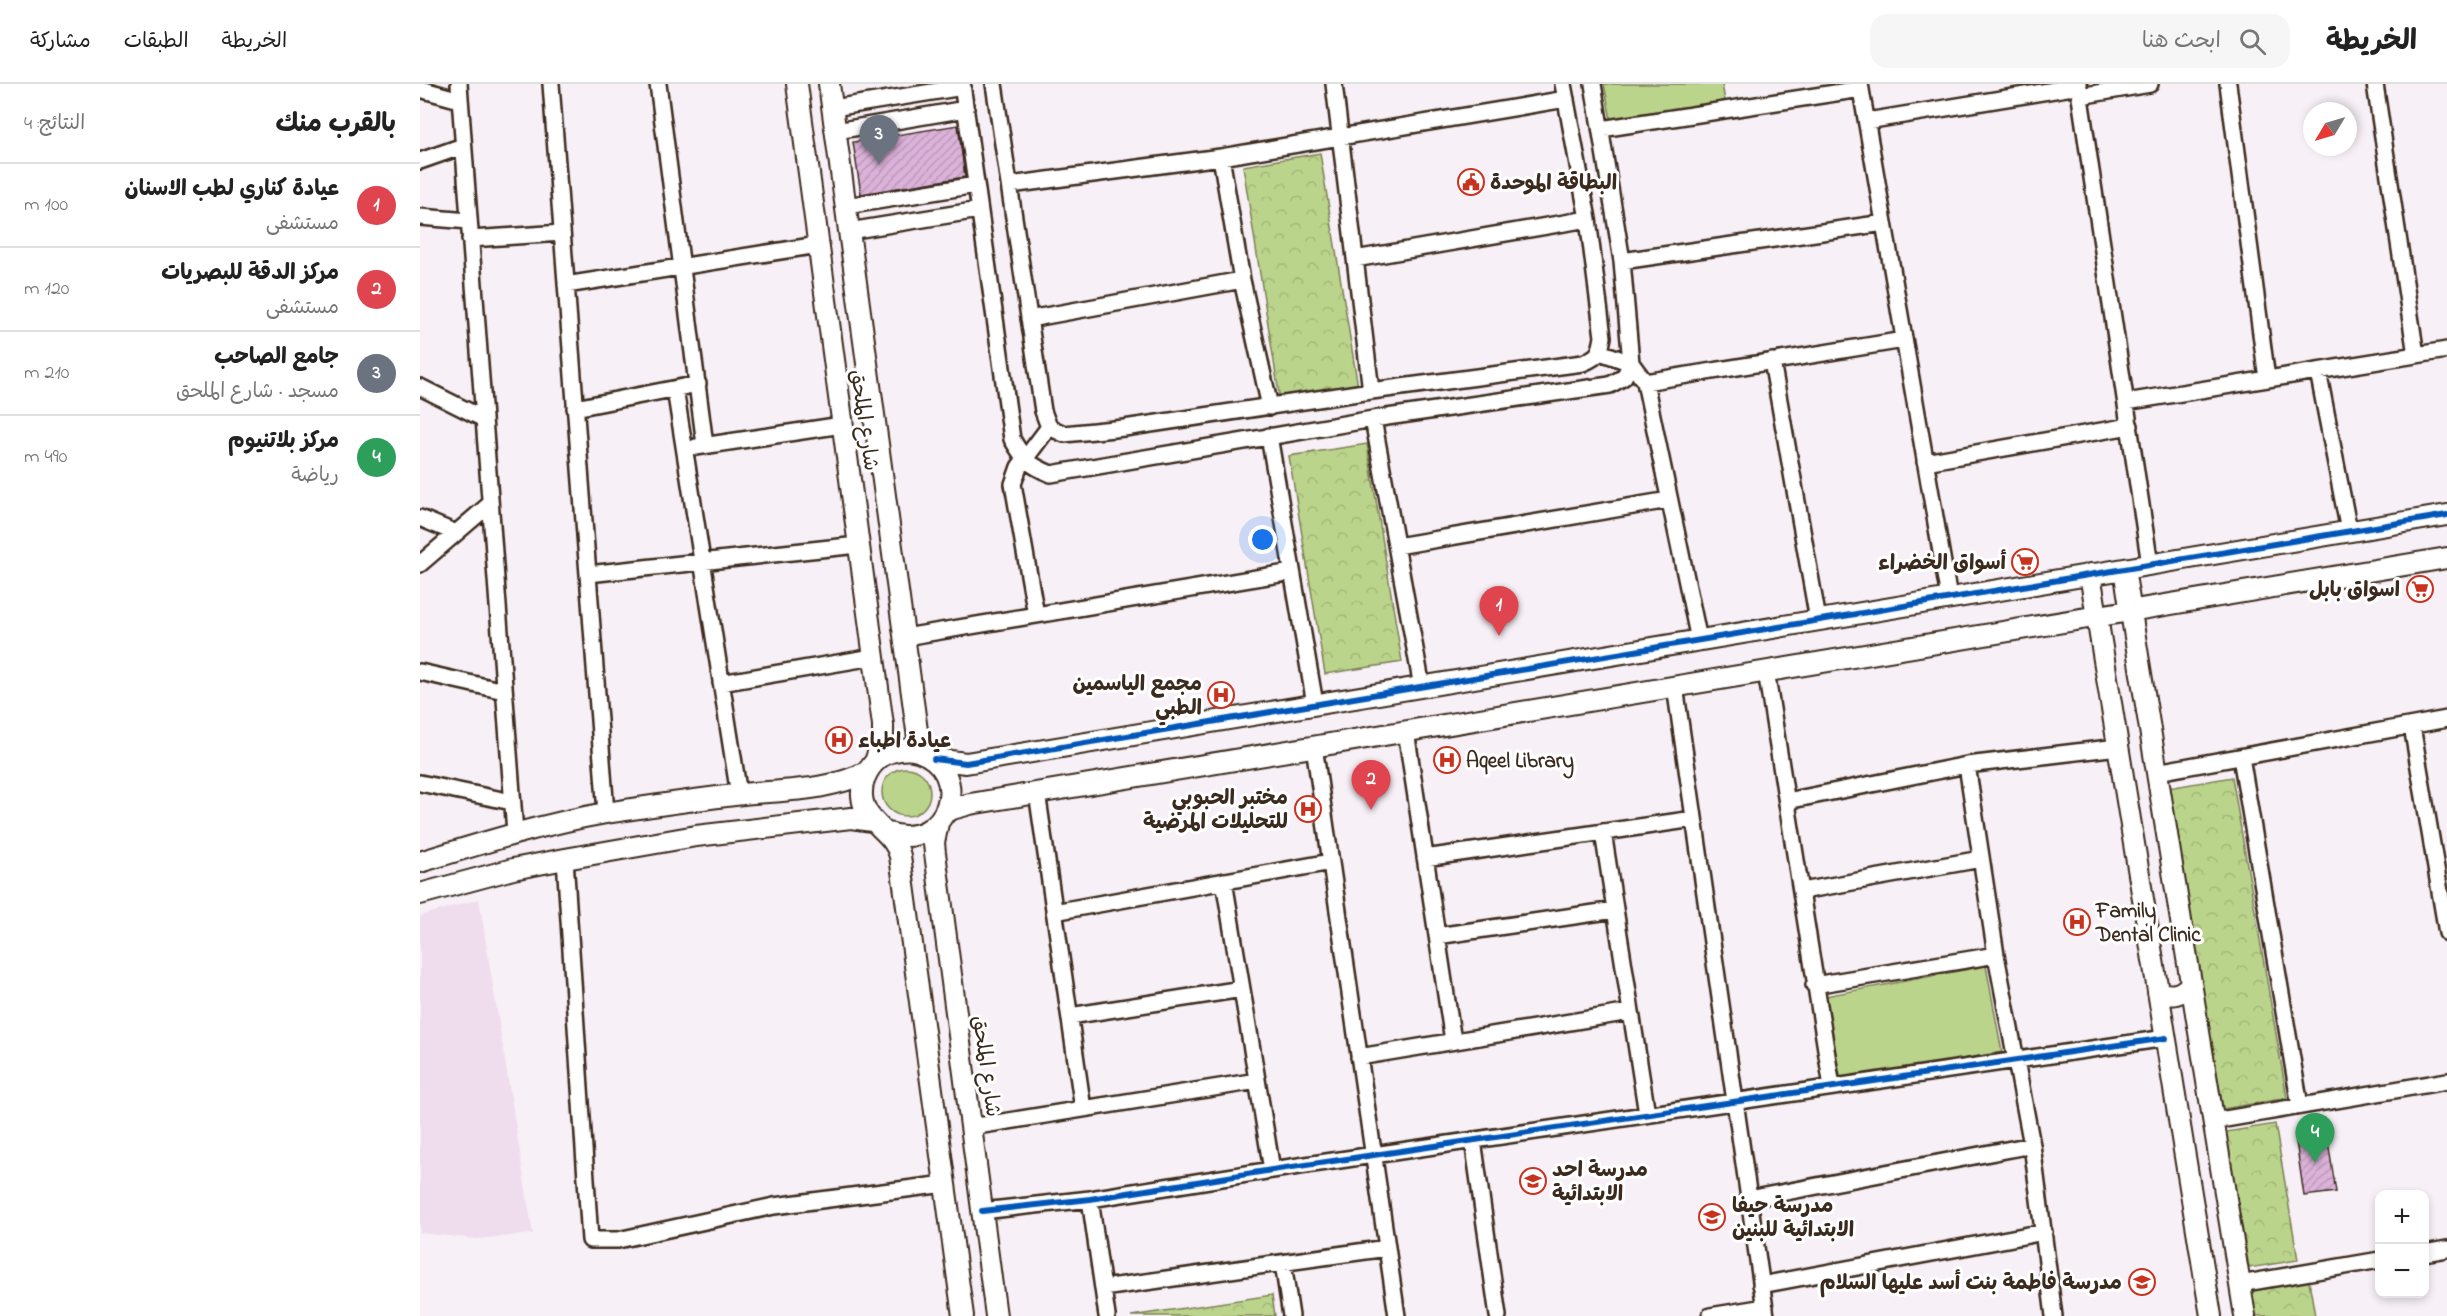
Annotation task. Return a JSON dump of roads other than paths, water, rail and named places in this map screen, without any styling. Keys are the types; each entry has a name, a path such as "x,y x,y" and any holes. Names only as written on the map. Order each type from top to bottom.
{"street":[{"path":"459,84 515,833"},
{"path":"551,84 606,813"},
{"path":"658,84 705,445"},
{"name":"شارع الملحق","path":"797,84 883,725 883,738 872,766"},
{"name":"شارع الملحق","path":"829,84 918,738 921,747 930,757"},
{"path":"994,84 1042,411 1049,427 1064,434 1583,363 1593,359 1600,352 1603,337 1588,219 1564,91 1341,138 1221,157 1010,185"},
{"path":"1334,84 1371,391"},
{"path":"1593,84 1622,261 1631,363 1645,382 1700,640"},
{"path":"1867,121 2079,89 2150,84"},
{"path":"2228,84 2266,379"},
{"path":"2375,84 2416,355"},
{"path":"833,108 963,85 1012,439 1024,460 1051,474 1373,419 1611,385 1624,377 1631,363"},
{"path":"1601,129 1861,87 1949,598"},
{"path":"420,89 460,100"},
{"path":"2079,89 2150,565"},
{"path":"836,131 966,109"},
{"path":"420,161 463,146"},
{"path":"1221,157 1242,280 1270,406"},
{"path":"846,206 976,184"},
{"path":"849,231 979,210"},
{"path":"420,217 469,221"},
{"path":"1355,259 1588,219"},
{"path":"1622,261 1884,223"},
{"path":"470,239 562,233"},
{"path":"566,285 818,245"},
{"path":"1029,319 1242,280"},
{"path":"1645,382 1904,340"},
{"path":"2126,402 2447,350"},
{"path":"1600,352 1631,363"},
{"path":"1772,362 1818,620"},
{"path":"2318,371 2349,531"},
{"path":"575,408 698,384"},
{"path":"420,387 484,419"},
{"path":"675,389 739,795"},
{"path":"1373,419 1422,687"},
{"path":"684,448 842,425"},
{"path":"1925,462 2130,426"},
{"path":"1036,615 1013,484 1015,475 1024,460 1049,427"},
{"path":"1269,436 1315,705"},
{"path":"1397,546 1669,500"},
{"path":"420,564 490,504"},
{"path":"420,862 515,833 606,813 836,784 872,766 886,754 899,750 914,750 930,757 966,763 2447,515"},
{"path":"420,518 456,533"},
{"path":"588,574 858,545"},
{"path":"420,894 513,869 707,835 850,818 880,827 898,836 920,834 961,806 1037,792 2447,558"},
{"path":"2124,569 2245,1316"},
{"path":"905,637 1292,572"},
{"path":"2090,574 2211,1316"},
{"path":"721,682 873,657"},
{"path":"1766,671 1802,891 1814,986 1832,1087"},
{"path":"420,672 504,691"},
{"path":"1675,686 1765,1312 1710,1316"},
{"path":"2157,772 2447,719"},
{"path":"2412,726 2447,933"},
{"path":"1406,731 1453,1041"},
{"path":"1314,746 1397,1316"},
{"path":"1787,801 1967,765 2118,747"},
{"path":"930,757 942,768 950,791 941,818"},
{"path":"2241,757 2300,1106"},
{"path":"1967,765 1996,956 2032,1145 2054,1316"},
{"path":"872,766 863,783 862,797 866,810 895,841 900,856 963,1316"},
{"path":"420,783 512,802"},
{"path":"1037,792 1083,1109"},
{"name":"شارع الملحق","path":"941,818 934,843 935,853 996,1316"},
{"path":"1425,858 1694,819"},
{"path":"1604,832 1647,1114"},
{"path":"565,859 590,1240 618,1240 774,1206 945,1185"},
{"path":"1802,891 1981,859"},
{"path":"1054,912 1331,862"},
{"path":"1224,881 1272,1170"},
{"path":"1437,936 1615,910"},
{"path":"1814,986 1996,956"},
{"path":"2158,992 2176,995 2191,984"},
{"path":"1070,1016 1242,989"},
{"path":"1359,1057 1630,1012"},
{"path":"2165,1033 2169,1023 2184,1019 2198,1024"},
{"path":"982,1211 1090,1199 2015,1060 2165,1033"},
{"path":"971,1127 1257,1081"},
{"path":"2214,1121 2447,1081"},
{"path":"1473,1140 1498,1316"},
{"path":"1749,1199 2032,1145"},
{"path":"1090,1199 1107,1316"},
{"path":"1761,1285 2044,1232"},
{"path":"1103,1288 1387,1248"},
{"path":"2429,1252 2447,1249"},
{"path":"2240,1284 2375,1261"},
{"path":"1283,1263 1291,1316"}],"place":[{"name":"جامع الصاحب","path":"879,165"},
{"name":"البطاقة الموحدة","path":"1471,182"},
{"name":"أسواق الخضراء","path":"2025,562"},
{"name":"اسواق بابل","path":"2420,589"},
{"name":"عيادة كناري لطب الاسنان","path":"1499,636"},
{"name":"مجمع الياسمين الطبي","path":"1221,695"},
{"name":"عيادة اطباء","path":"839,740"},
{"name":"Aqeel Library","path":"1447,760"},
{"name":"مختبر الحبوبي للتحليلات المرضية","path":"1308,809"},
{"name":"مركز الدقة للبصريات","path":"1371,810"},
{"name":"Family Dental Clinic","path":"2077,922"},
{"name":"مركز بلاتنيوم","path":"2315,1163"},
{"name":"مدرسة احد الابتدائية","path":"1533,1181"},
{"name":"مدرسة حيفا الابتدائية للبنين","path":"1712,1217"},
{"name":"مدرسة فاطمة بنت أسد عليها السلام","path":"2142,1282"}]}
